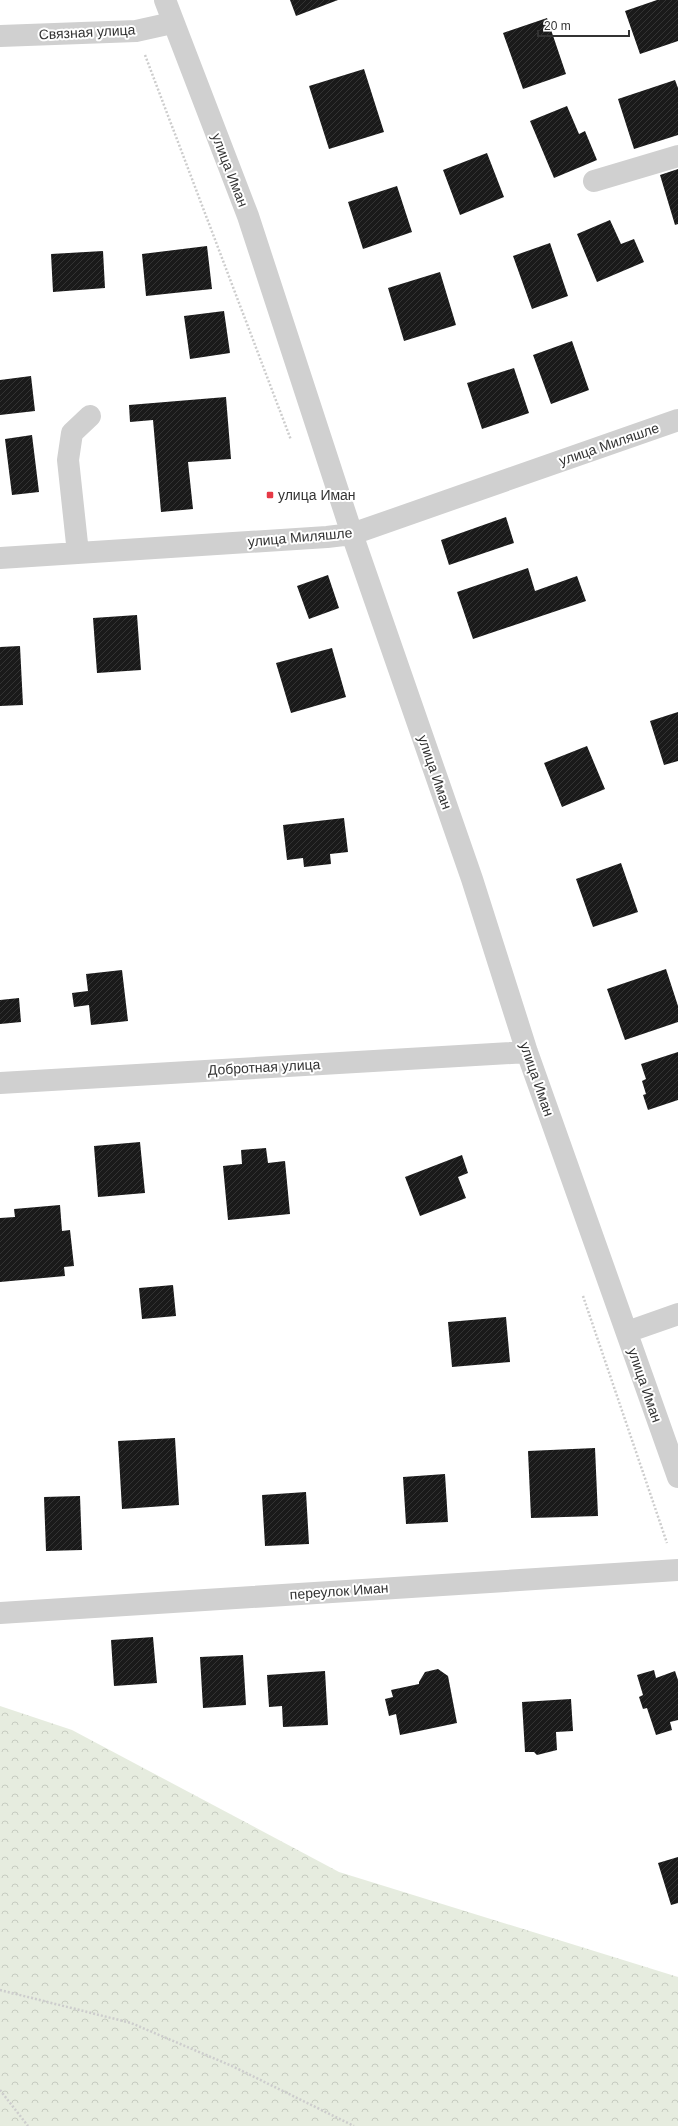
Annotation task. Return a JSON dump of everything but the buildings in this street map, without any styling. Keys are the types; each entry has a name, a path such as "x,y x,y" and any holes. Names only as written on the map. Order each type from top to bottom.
{"street":[{"name":"улица Иман","path":"165,0 172,23 248,216 352,534 472,879 527,1052 678,1477"},
{"name":"Связная улица","path":"0,36 136,31 172,23"},
{"path":"594,182 678,156"},
{"path":"78,553 68,460 72,433 90,416"},
{"name":"улица Миляшле","path":"0,558 352,534 678,420"},
{"name":"Добротная улица","path":"0,1083 527,1052"},
{"path":"627,1332 678,1314"},
{"name":"переулок Иман","path":"0,1613 677,1570"}],"path":[{"path":"136,31 294,448"},
{"path":"582,1293 677,1570"},
{"path":"0,1990 131,2023 232,2066 354,2126"},
{"path":"0,2090 28,2126"}],"green space":[{"path":"0,1706 72,1730 339,1872 678,1977 678,2126 0,2126"}],"place":[{"name":"улица Иман","path":"270,495"}]}
